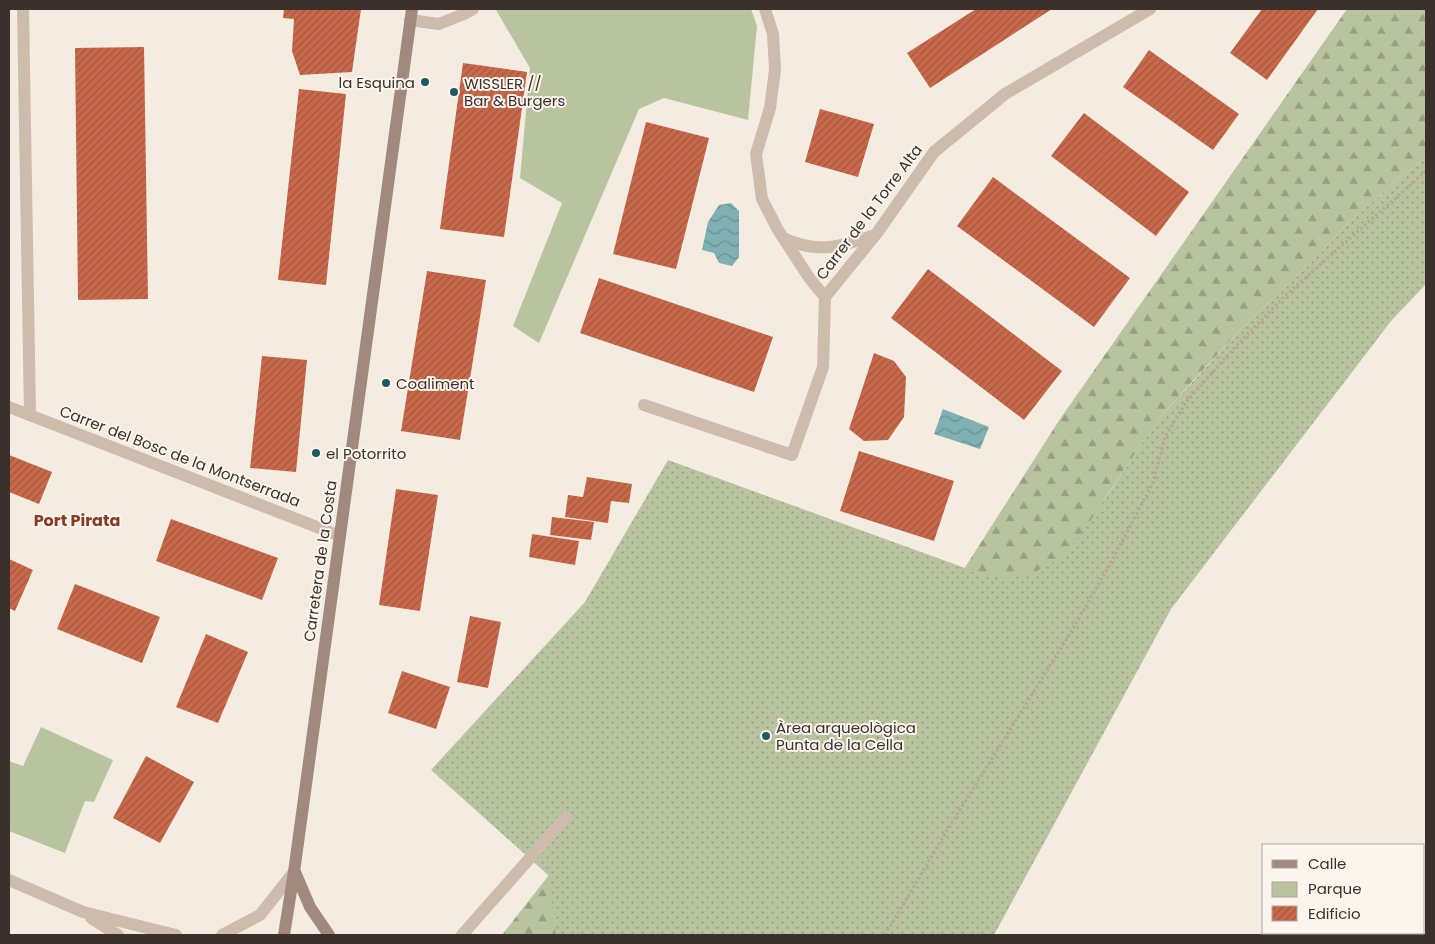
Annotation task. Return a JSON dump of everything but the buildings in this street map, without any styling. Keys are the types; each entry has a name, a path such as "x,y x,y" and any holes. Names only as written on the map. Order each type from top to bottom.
{"street":[{"path":"23,9 30,415"},
{"path":"411,14 439,24 473,9"},
{"path":"765,9 773,34 775,70 770,108 756,154 762,199 783,238 810,279 825,297"},
{"name":"Carrer de la Torre Alta","path":"644,405 792,455 823,367 825,297 875,235 934,152 1005,94 1150,9"},
{"name":"Carretera de la Costa","path":"284,935 411,14"},
{"path":"783,238 799,245 820,248 848,244 875,235"},
{"name":"Carrer del Bosc de la Montserrada","path":"9,407 340,536"},
{"path":"462,935 566,817"},
{"path":"222,935 260,915 294,872 310,907 329,935"},
{"path":"9,880 83,912 176,935"},
{"path":"83,912 118,935"}],"path":[{"path":"885,935 944,834 1066,640 1109,566 1153,483 1166,438 1186,402 1236,346 1287,294 1426,171"}],"green space":[{"path":"751,9 757,26 748,120 664,98 639,109 539,343 513,326 562,203 520,178 530,68 496,10"},
{"path":"1347,9 1426,9 1426,158 1398,179 1345,226 1321,252 1244,326 1189,385 1144,440 1084,530 1061,558 1031,574 998,580 964,569 1060,419"},
{"path":"1426,158 1426,284 1391,321 1171,609 994,935 556,935 548,875 431,770 585,602 668,460 998,580 1105,499 1165,412 1244,326 1321,252 1345,226 1398,179"},
{"path":"41,727 113,760 94,802 85,801 65,853 9,831 9,761 23,766"},
{"path":"549,875 556,935 502,935"}],"water":[{"path":"731,203 739,211 739,257 732,266 719,263 714,253 702,250 708,222 719,205"},
{"path":"943,409 989,427 980,449 934,434"}],"place":[{"name":"la Esquina","path":"425,82"},
{"name":"WISSLER // Bar & Burgers","path":"454,92"},
{"name":"Coaliment","path":"386,383"},
{"name":"el Potorrito","path":"316,453"},
{"name":"Àrea arqueològica Punta de la Cella","path":"766,736"}],"district":[{"name":"Port Pirata","path":"77,520"}]}
